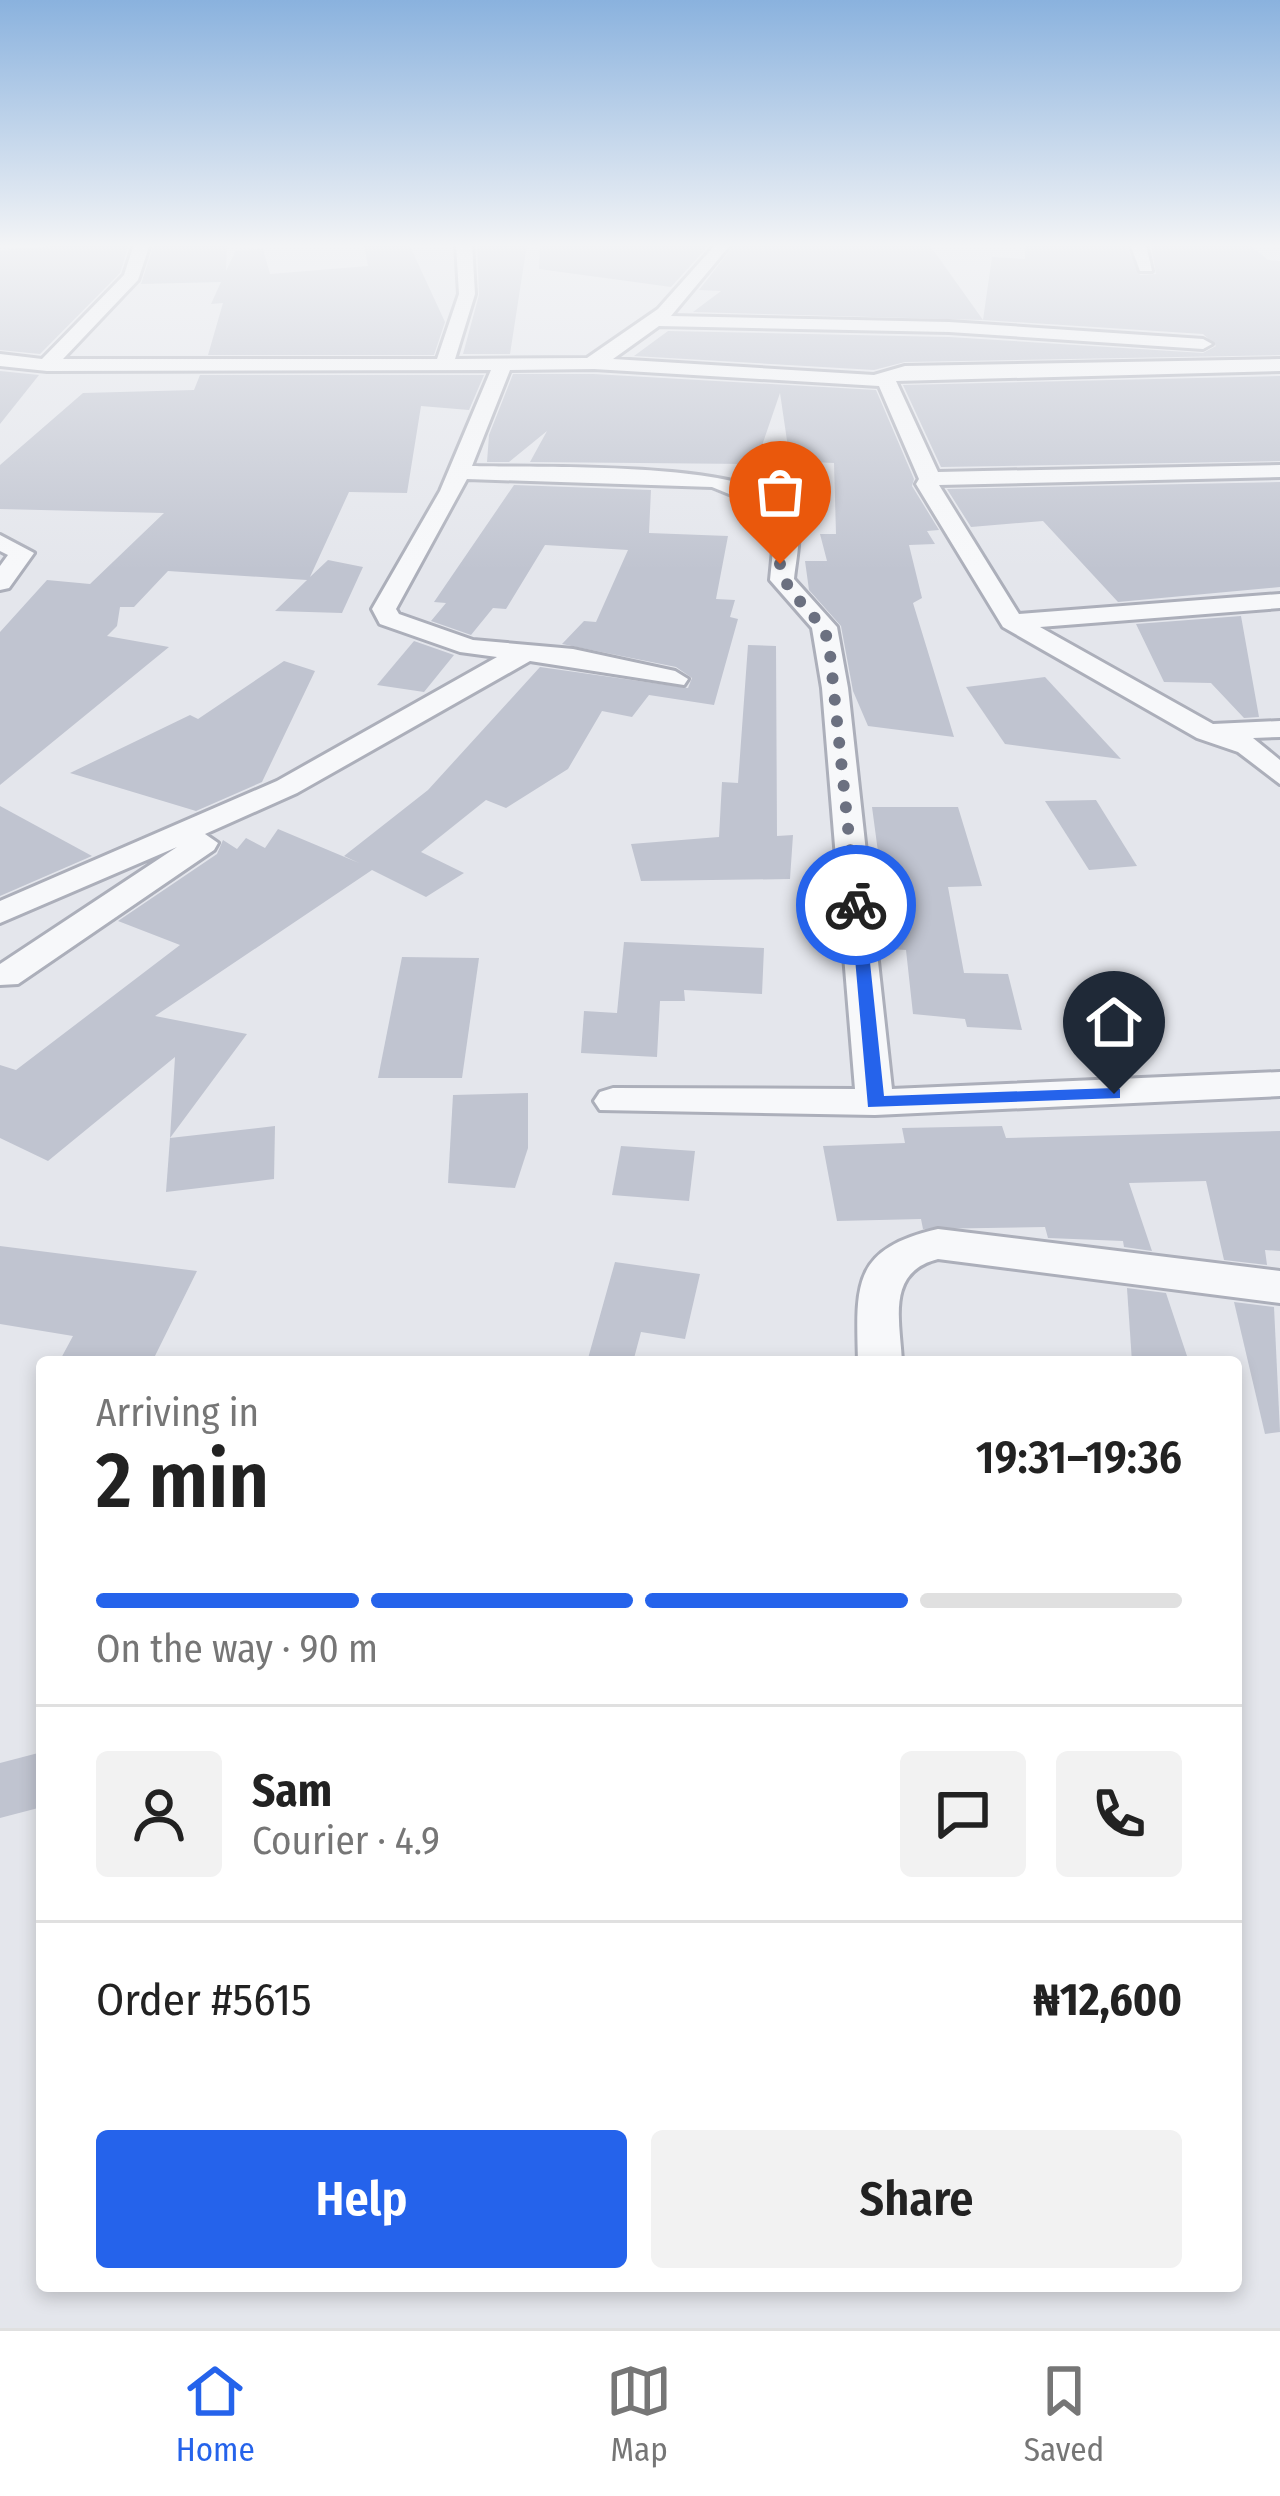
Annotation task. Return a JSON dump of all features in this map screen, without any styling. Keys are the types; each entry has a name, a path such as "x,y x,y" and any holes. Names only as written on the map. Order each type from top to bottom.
{"street":[{"path":"47,365 59,353"},
{"path":"444,365 448,353"},
{"path":"591,364 613,353"},
{"path":"870,353 1280,365"},
{"path":"0,360 47,365 591,364 790,380 886,355 923,353"},
{"path":"886,355 930,479 927,484 1012,622 1208,732 1248,746 1280,775"},
{"path":"502,365 464,472 421,554 384,609 388,620 426,635 573,657 675,680"},
{"path":"930,479 1280,471"},
{"path":"464,472 689,477 715,481 778,507 787,520 782,580 824,627 829,644 875,1102"},
{"path":"0,542 22,553 0,583"},
{"path":"1012,622 1280,601"},
{"path":"6,976 287,787 524,653"},
{"path":"1208,732 1280,729"},
{"path":"0,913 287,787"},
{"path":"613,1101 875,1102 1280,1084"},
{"path":"880,1356 879,1281 890,1259 905,1249 938,1244 1280,1287"}],"building":[{"path":"209,353 435,353 434,355"},
{"path":"639,353 1280,355 905,362 874,370 634,356"},
{"path":"0,371 39,375 0,424"},
{"path":"513,374 876,390 914,479 912,486 939,530 927,531 935,544 909,545 922,598 913,603 954,737 868,726 853,691 841,626 809,590 805,561 827,561 820,534 836,534 834,463 790,461 780,393 757,460 748,464 530,462 547,431 509,462 487,462 489,435"},
{"path":"200,375 484,375 469,410 421,406 407,493 349,492 310,577 328,560 363,567 342,613 275,611 307,580 168,571 134,607 120,607 117,626 107,636 169,647 0,785 0,632 47,580 90,584 164,513 0,509 0,465 83,393 194,390"},
{"path":"1280,376 1280,461 941,467 903,385"},
{"path":"1280,482 1280,587 1118,602 1043,521 971,527 947,489"},
{"path":"514,485 651,490 649,533 728,536 716,599 735,600 730,617 738,619 714,705 649,695 632,717 602,711 568,769 506,808 486,800 421,852 464,873 426,897 372,870 155,1016 247,1034 170,1138 175,1057 48,1161 0,1138 0,1065 16,1070 180,945 118,921 217,854 223,840 237,849 246,838 265,848 278,829 359,863 344,856 428,790 540,667 688,688 692,678 676,667 562,644 584,621 596,622 628,550 545,545 506,609 493,608 471,635 431,621 446,603 434,602"},
{"path":"1241,616 1259,717 1244,718 1211,683 1164,682 1136,624"},
{"path":"414,641 454,655 424,692 377,685"},
{"path":"748,645 776,646 777,836 793,835 790,879 641,881 631,844 719,837 722,782 738,783"},
{"path":"284,661 315,671 262,782 196,811 70,773 190,715 198,719"},
{"path":"1045,677 1121,759 1005,744 966,687"},
{"path":"1096,800 1137,866 1089,870 1045,801"},
{"path":"0,806 92,856 0,896"},
{"path":"872,807 958,807 982,886 948,887 964,973 1008,974 1022,1030 967,1027 965,1019 913,1014 906,950 891,949"},
{"path":"624,942 764,948 762,994 684,990 685,1001 660,1001 657,1057 581,1053 584,1011 617,1013"},
{"path":"402,957 479,958 462,1078 378,1078"},
{"path":"528,1093 528,1148 515,1188 448,1183 453,1095"},
{"path":"275,1126 274,1179 166,1192 170,1138"},
{"path":"1002,1126 1006,1138 1280,1131 1280,1251 1265,1250 1267,1265 1224,1260 1206,1181 1129,1183 1152,1251 1124,1247 1123,1241 1048,1238 1045,1227 923,1229 921,1219 837,1221 823,1146 905,1143 902,1128"},
{"path":"621,1146 695,1151 689,1201 612,1195"},
{"path":"0,1246 197,1271 155,1356 62,1356 73,1336 0,1324"},
{"path":"615,1262 700,1274 685,1339 641,1332 635,1356 589,1356"},
{"path":"1127,1288 1166,1293 1187,1356 1132,1356"},
{"path":"1234,1302 1274,1307 1280,1432 1265,1434"},
{"path":"36,1754 36,1809 0,1818 0,1763"}],"way so far":[{"path":"780,564 782,580 824,627 829,644 856,905"}],"route":[{"path":"856,905 875,1102 1114,1094"}]}
